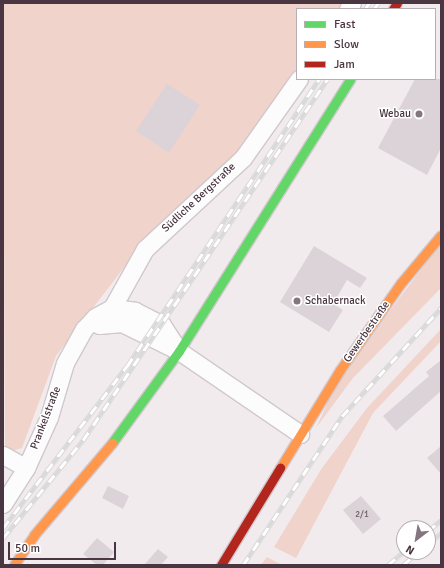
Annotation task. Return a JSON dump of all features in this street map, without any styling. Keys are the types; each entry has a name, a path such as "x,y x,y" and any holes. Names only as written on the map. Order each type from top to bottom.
{"main road":[{"path":"14,564 34,535 118,436 179,351 349,80"},
{"name":"Gewerbestraße","path":"221,565 300,434 396,289 441,235"}],"street":[{"name":"Südliche Bergstraße","path":"111,316 145,249 242,158 298,80"},
{"name":"Prankelstraße","path":"3,504 26,468 49,417 65,363 84,329 111,316 179,351"},
{"path":"179,351 300,434"},
{"path":"3,455 26,468"}],"shaded area":[{"path":"351,3 347,8 296,8 296,77 249,140 136,252 56,356 22,448 5,453 3,4"},
{"path":"441,243 441,288 353,378 316,428 339,378"},
{"path":"441,329 441,341 373,413 296,558 274,547 322,468 367,408"},
{"path":"267,557 282,565 261,565"}],"building":[{"name":"Webau","path":"441,79 441,148 427,175 378,148 414,80"},
{"path":"167,84 200,105 169,153 136,131"},
{"path":"314,246 367,278 360,288 347,280 333,304 343,310 329,332 280,302"},
{"path":"441,360 441,391 396,431 383,416 429,376 426,372"},
{"path":"441,446 441,474 427,458"},
{"path":"108,486 129,496 123,509 102,498"},
{"path":"361,496 381,519 363,534 343,510"},
{"path":"97,538 114,552 103,565 97,565 83,554"},
{"path":"158,549 168,557 161,565 144,565"}],"railway":[{"path":"366,8 369,3"},
{"path":"375,8 378,3"},
{"path":"3,528 127,366 318,80"},
{"path":"3,538 83,440 326,80"},
{"path":"243,565 342,416 441,308"},
{"path":"436,524 441,520"},
{"path":"436,537 441,533"},
{"path":"388,565 396,558"},
{"path":"403,565 409,560"}],"traffic: fast":[{"path":"112,443 179,351 349,80"}],"traffic: slow":[{"path":"280,468 340,370 401,283 441,235"},
{"path":"14,565 34,535 112,443"}],"traffic: jam":[{"path":"394,8 397,3"},
{"path":"221,565 280,468"}],"place":[{"name":"Webau","path":"419,114"},
{"name":"Schabernack","path":"297,301"}]}
